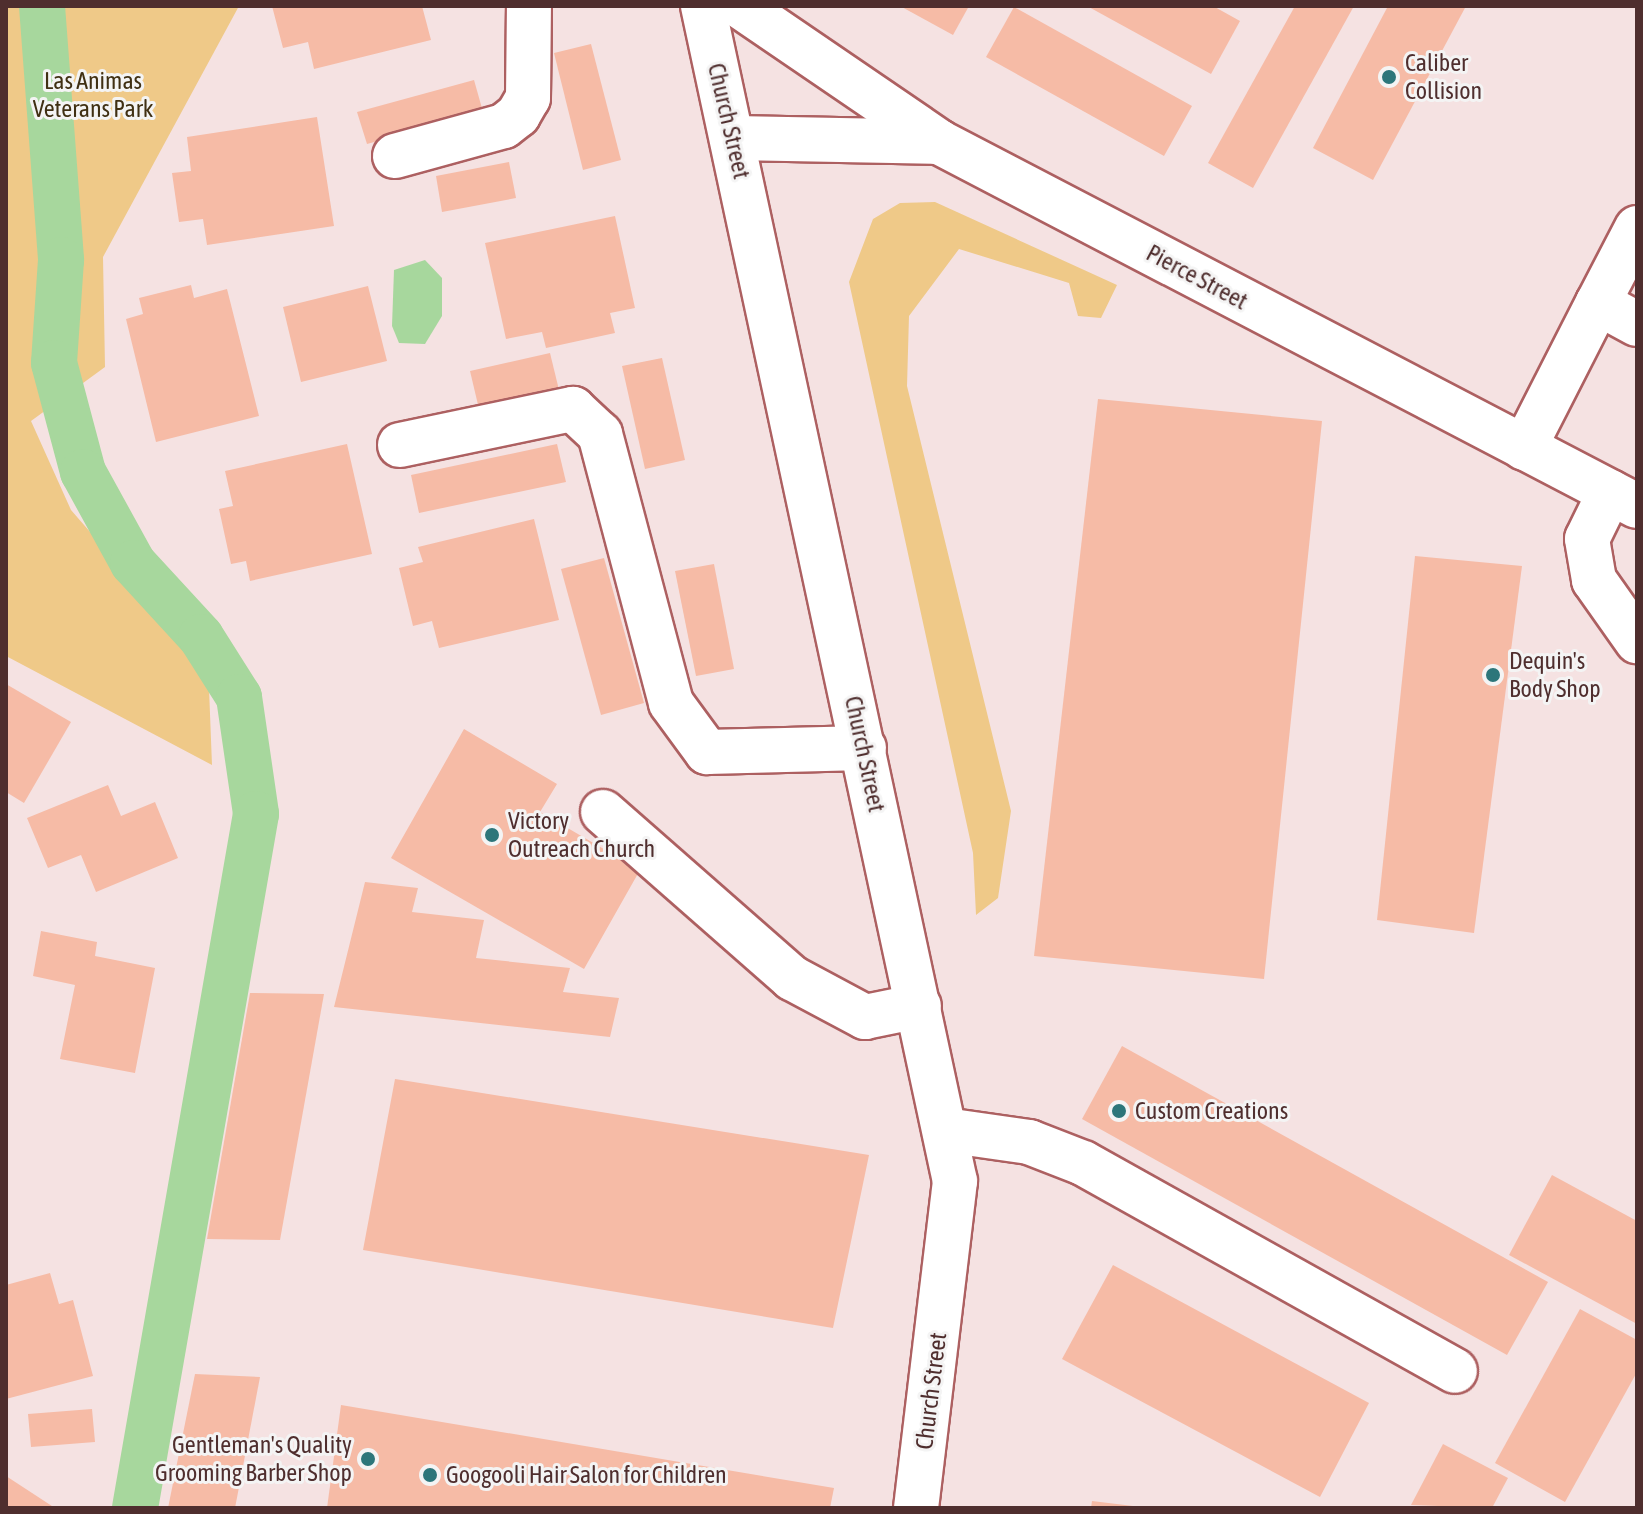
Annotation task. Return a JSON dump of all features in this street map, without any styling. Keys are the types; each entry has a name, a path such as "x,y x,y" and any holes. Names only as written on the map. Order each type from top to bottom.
{"street":[{"path":"395,156 504,126 518,115 528,98 529,6"},
{"name":"Church Street","path":"703,6 734,138 955,1181 916,1508"},
{"path":"740,6 939,142"},
{"name":"Pierce Street","path":"734,138 939,142 1623,499"},
{"path":"1524,448 1637,228"},
{"path":"1598,303 1637,324"},
{"path":"400,445 573,409 600,434 671,703 707,752 864,748"},
{"path":"1623,499 1587,539 1594,580 1637,641"},
{"path":"603,812 792,978 865,1017 919,1006"},
{"path":"945,1130 1029,1142 1083,1163 1455,1371"}],"green space":[{"name":"Las Animas Veterans Park","path":"6,6 239,6 103,257 105,367 31,421 71,510 183,639 209,688 212,765 6,656"},
{"path":"935,202 1117,285 1101,318 1078,316 1069,283 959,249 909,316 907,386 1011,811 998,898 976,915 973,853 849,282 873,219 900,203"}],"shaded area":[{"path":"425,260 442,278 442,316 425,344 399,343 392,326 394,270"}],"building":[{"path":"272,6 422,6 431,40 314,69 308,42 283,48"},
{"path":"900,6 969,6 953,35"},
{"path":"1087,6 1213,6 1240,21 1211,74"},
{"path":"1295,6 1354,6 1253,188 1208,163"},
{"name":"Caliber Collision","path":"1388,6 1466,6 1373,180 1313,148"},
{"path":"1014,7 1192,106 1164,156 986,57"},
{"path":"591,44 621,160 583,170 554,53"},
{"path":"474,80 483,112 367,144 357,112"},
{"path":"317,117 334,226 207,245 203,219 179,222 172,173 191,171 187,137"},
{"path":"509,162 516,198 442,212 436,176"},
{"path":"615,216 635,308 610,313 615,333 546,348 542,332 506,339 485,243"},
{"path":"191,285 194,298 227,289 259,416 156,442 126,319 143,314 139,298"},
{"path":"368,286 387,361 301,382 283,307"},
{"path":"550,353 559,390 479,409 470,371"},
{"path":"662,358 685,460 645,469 622,366"},
{"path":"1098,399 1322,421 1264,979 1034,956"},
{"path":"347,444 372,554 250,581 246,561 231,564 219,509 233,506 225,471"},
{"path":"557,444 566,482 419,513 411,475"},
{"path":"534,519 559,620 439,648 432,621 413,626 399,568 423,562 418,547"},
{"path":"1415,556 1522,566 1474,933 1377,920"},
{"path":"604,558 644,703 601,715 561,569"},
{"path":"714,564 734,669 696,676 675,571"},
{"path":"6,684 71,722 24,803 6,792"},
{"name":"Victory Outreach Church","path":"464,729 557,784 540,812 640,870 584,969 391,858"},
{"path":"108,785 121,816 155,802 178,858 96,892 81,855 48,868 27,818"},
{"path":"365,882 418,888 412,912 484,920 476,958 570,968 563,992 619,998 610,1037 334,1007"},
{"path":"41,931 97,942 95,956 155,968 135,1073 60,1059 75,985 33,976"},
{"path":"250,993 324,994 280,1240 207,1239"},
{"path":"1122,1046 1548,1282 1507,1355 1082,1119"},
{"path":"395,1079 869,1155 833,1328 363,1250"},
{"path":"1552,1175 1637,1221 1637,1324 1509,1255"},
{"path":"1113,1265 1369,1403 1320,1497 1062,1359"},
{"path":"50,1273 59,1304 73,1300 93,1376 6,1399 6,1285"},
{"path":"1580,1309 1637,1340 1637,1372 1565,1502 1495,1463"},
{"path":"195,1374 260,1377 235,1508 168,1508"},
{"path":"341,1405 834,1488 830,1508 327,1508"},
{"path":"92,1409 95,1442 31,1447 28,1414"},
{"path":"1443,1444 1508,1478 1492,1508 1411,1505"},
{"path":"6,1476 55,1508 6,1508"},
{"path":"1092,1501 1133,1506 1133,1508 1091,1508"}],"waterway":[{"path":"42,6 61,260 54,363 83,472 133,563 201,637 239,697 256,814 135,1508"}],"place":[{"name":"Caliber Collision","path":"1389,77"},
{"name":"Dequin's Body Shop","path":"1493,675"},
{"name":"Victory Outreach Church","path":"492,835"},
{"name":"Custom Creations","path":"1119,1111"},
{"name":"Gentleman's Quality Grooming Barber Shop","path":"368,1459"},
{"name":"Googooli Hair Salon for Children","path":"430,1475"}]}
